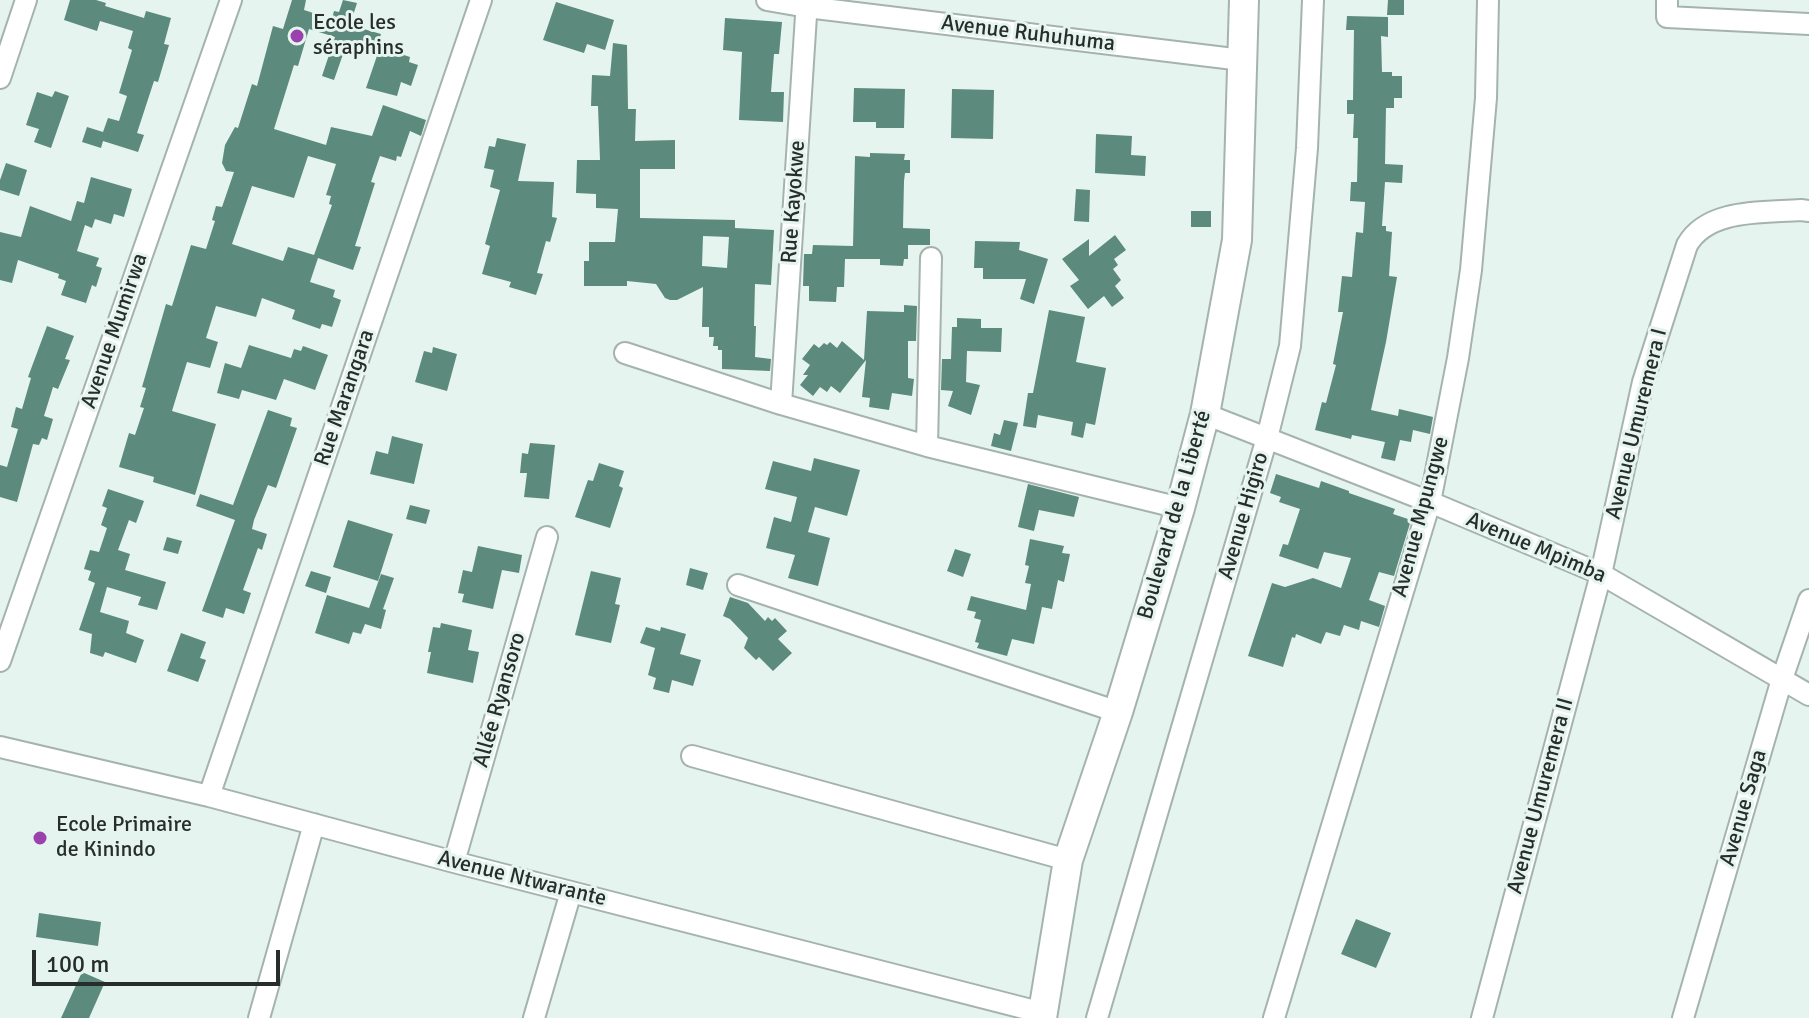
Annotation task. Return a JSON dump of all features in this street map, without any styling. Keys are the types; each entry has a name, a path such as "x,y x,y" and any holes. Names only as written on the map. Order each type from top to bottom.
{"highway":[{"name":"Boulevard de la Liberté","path":"1042,1015 1068,860 1118,712 1205,414 1237,240 1244,0"}],"street":[{"path":"0,78 26,0"},
{"name":"Avenue Mumirwa","path":"0,661 231,0"},
{"name":"Rue Marangara","path":"209,796 481,0"},
{"name":"Avenue Ruhuhuma","path":"767,0 1242,60"},
{"name":"Avenue Higiro","path":"1097,1018 1267,438 1290,346 1307,148 1313,0"},
{"name":"Avenue Mpungwe","path":"1274,1018 1430,502 1458,358 1471,270 1486,98 1488,0"},
{"name":"Rue Kayokwe","path":"781,404 807,4"},
{"path":"1667,8 1809,24"},
{"name":"Avenue Umuremera I","path":"1601,574 1643,382 1687,245 1695,231 1711,221 1741,215 1809,211"},
{"path":"927,446 931,258"},
{"path":"625,353 781,404 927,446 1180,508"},
{"name":"Avenue Mpimba","path":"1205,414 1430,502 1601,574 1809,695"},
{"name":"Allée Ryansoro","path":"454,862 547,537"},
{"name":"Avenue Umuremera II","path":"1482,1018 1601,574"},
{"path":"738,585 1118,712"},
{"name":"Avenue Saga","path":"1683,1018 1782,679 1809,600"},
{"name":"Avenue Ntwarante","path":"0,747 209,796 1042,1015"},
{"path":"692,756 1068,860"},
{"path":"259,1018 314,824"},
{"path":"534,1018 571,892"}],"building":[{"path":"70,0 96,0 106,3 105,6 144,18 146,11 171,18 164,44 169,45 137,133 144,135 138,152 103,141 101,148 82,142 87,127 103,132 108,118 119,121 127,96 119,93 132,50 128,48 133,31 100,21 97,31 64,20"},
{"path":"292,0 306,0 304,10 332,19 334,11 339,12 343,0 357,3 350,25 381,34 377,48 348,40 334,80 322,76 335,37 309,29 274,129 326,145 331,127 372,136 383,105 426,120 421,136 410,131 401,157 397,156 396,161 380,156 371,182 375,183 355,246 361,247 353,270 318,258 310,282 335,290 333,297 341,300 332,327 322,324 320,329 292,319 295,310 262,298 256,317 216,306 206,338 218,342 210,368 187,362 172,411 216,424 195,495 153,482 154,477 119,467 129,433 135,435 144,408 140,407 146,388 142,387 166,304 172,306 191,245 206,249 215,221 212,220 216,206 222,207 234,172 226,171 222,163 225,145 235,127 238,128 252,84 257,86 273,26 283,29","holes":["308,156 336,164 326,195 331,196 329,204 332,205 314,255 288,247 283,261 232,244 252,186 294,198"]},
{"path":"1388,0 1404,0 1404,15 1387,15"},
{"path":"556,2 614,20 605,50 587,44 584,53 543,40"},
{"path":"1347,16 1388,17 1388,37 1381,36 1382,72 1402,76 1402,98 1394,98 1394,108 1386,108 1385,164 1403,165 1402,183 1385,182 1382,226 1392,232 1389,276 1397,277 1371,410 1398,416 1399,409 1433,417 1430,434 1413,430 1411,442 1400,440 1395,461 1381,458 1385,442 1352,435 1351,439 1315,430 1336,365 1333,364 1343,312 1338,312 1342,276 1352,277 1356,232 1363,233 1365,202 1350,201 1351,182 1357,182 1358,138 1353,138 1354,114 1347,114 1347,100 1353,100 1354,30 1346,30"},
{"path":"725,18 782,22 779,54 774,54 771,92 784,92 783,122 739,120 742,52 723,50"},
{"path":"613,43 627,45 628,109 636,109 635,141 675,140 675,169 640,169 640,218 735,220 735,228 774,230 771,285 755,284 755,357 771,359 770,371 722,369 722,350 713,346 714,337 709,337 709,327 702,327 703,287 677,300 670,300 665,298 656,284 627,281 627,286 584,286 584,261 589,261 589,242 615,242 618,209 596,208 596,194 576,193 577,160 600,160 598,106 591,106 592,75 610,76","holes":["703,236 729,237 727,268 702,266"]},
{"path":"380,47 410,57 409,62 418,65 411,86 401,82 397,96 366,88"},
{"path":"854,88 905,89 904,128 876,128 876,122 853,122"},
{"path":"952,89 994,90 993,139 951,138"},
{"path":"55,91 69,96 51,148 34,142 39,129 26,125 37,92 52,97"},
{"path":"1096,134 1132,136 1131,155 1146,156 1145,176 1095,173"},
{"path":"497,138 526,144 518,181 554,182 552,217 557,218 550,242 546,241 537,273 543,274 536,295 509,287 511,282 482,274 490,246 485,244 500,190 490,187 494,170 484,168 489,146 495,147"},
{"path":"870,153 905,154 904,160 910,160 910,173 905,173 904,181 903,228 930,229 930,245 908,245 908,259 904,259 903,266 880,265 880,259 845,259 844,287 837,287 836,302 809,301 809,286 803,286 804,254 812,254 813,245 853,246 855,156 870,157"},
{"path":"6,163 27,170 19,196 0,190"},
{"path":"91,177 132,189 124,217 114,214 111,224 95,219 92,228 85,225 77,251 99,258 96,266 102,268 96,287 92,285 86,303 61,295 66,281 58,278 59,274 18,260 12,283 0,280 0,232 21,237 30,206 71,221 77,201 84,203"},
{"path":"1076,189 1090,190 1089,222 1074,221"},
{"path":"1191,211 1211,211 1211,227 1191,227"},
{"path":"1115,235 1126,250 1114,259 1118,265 1113,269 1121,280 1115,286 1124,298 1112,307 1104,296 1088,309 1070,286 1079,280 1062,259 1089,239 1089,256"},
{"path":"975,241 1020,242 1019,250 1048,259 1034,304 1020,299 1026,279 983,279 983,268 974,268"},
{"path":"904,305 917,306 916,341 908,341 908,378 914,379 912,396 892,393 889,410 869,407 870,398 862,397 866,360 840,393 831,386 827,392 820,387 813,396 800,385 808,375 803,375 810,365 802,359 814,344 819,348 830,342 837,348 842,341 864,360 867,311 904,312"},
{"path":"1049,310 1085,317 1076,362 1106,368 1095,425 1086,423 1083,438 1071,435 1073,422 1038,415 1036,428 1023,426 1028,393 1033,393"},
{"path":"957,318 981,319 981,328 1002,328 1001,352 967,351 966,382 980,385 971,415 948,406 953,391 941,390 942,359 951,359 952,327 957,327"},
{"path":"47,326 74,336 65,359 70,360 58,389 53,387 44,416 53,419 47,440 42,438 39,445 33,444 17,502 0,497 0,465 7,467 18,429 11,427 16,407 22,409 31,378 28,377"},
{"path":"249,345 291,358 294,349 301,351 303,346 328,355 315,390 284,379 276,400 242,390 239,399 217,393 225,363 241,368"},
{"path":"433,347 457,354 447,391 415,382 424,351 432,353"},
{"path":"268,410 292,418 290,426 297,428 276,488 268,485 254,520 252,529 267,534 262,550 258,548 243,590 251,593 244,614 226,608 223,618 202,611 235,520 196,506 200,494 233,505"},
{"path":"1004,420 1018,423 1011,451 991,446 994,433 1000,435"},
{"path":"392,436 423,444 414,484 370,474 376,451 388,454"},
{"path":"530,443 555,445 549,499 524,497 527,473 520,473 522,453 528,454"},
{"path":"814,458 860,470 847,516 815,507 808,532 830,538 818,586 788,578 795,555 766,548 774,517 791,522 797,497 765,489 773,461 811,471"},
{"path":"599,463 624,471 619,486 623,488 610,528 575,517 588,480 593,481"},
{"path":"1276,474 1319,488 1321,481 1395,509 1393,514 1411,520 1394,576 1379,572 1369,600 1385,606 1379,627 1361,621 1359,630 1344,625 1340,636 1326,632 1321,644 1296,634 1295,638 1292,637 1283,667 1248,656 1272,583 1285,587 1313,578 1341,588 1351,558 1324,552 1318,569 1279,556 1283,544 1288,545 1300,509 1279,502 1281,497 1270,493"},
{"path":"1028,484 1079,497 1074,517 1039,510 1034,531 1018,527"},
{"path":"108,489 144,501 136,523 129,520 118,550 130,554 125,570 166,582 157,610 138,605 141,597 107,587 100,612 129,621 126,633 144,640 136,663 105,652 103,657 90,653 92,634 79,630 95,583 88,580 91,571 84,569 90,550 99,552 107,528 101,525 107,508 102,506"},
{"path":"410,505 430,510 426,524 406,519"},
{"path":"348,520 393,534 378,581 333,567"},
{"path":"167,537 182,541 178,554 163,550"},
{"path":"1030,539 1064,546 1062,553 1070,554 1064,582 1058,580 1052,609 1042,607 1034,644 1012,639 1007,656 977,648 979,643 975,642 981,620 974,618 976,612 967,610 971,596 1026,610 1031,584 1025,583 1029,566 1025,565"},
{"path":"478,546 522,555 519,573 502,570 493,609 462,602 464,594 458,593 463,570 472,572"},
{"path":"955,549 971,554 963,577 947,571"},
{"path":"690,568 708,573 703,590 686,585"},
{"path":"311,571 331,577 326,593 305,586"},
{"path":"591,571 621,578 615,604 620,605 611,643 575,635"},
{"path":"381,574 394,578 383,609 386,610 381,629 365,624 361,634 353,632 349,644 315,633 327,595 369,608"},
{"path":"730,597 748,603 765,621 768,617 772,621 775,618 787,631 778,639 792,653 773,671 744,648 748,638 723,616"},
{"path":"441,623 472,630 468,650 479,652 473,683 427,673 433,627 440,628"},
{"path":"646,627 660,631 661,627 686,634 680,654 701,660 693,686 672,680 669,693 653,689 656,678 648,675 655,648 640,643"},
{"path":"181,633 206,642 200,658 206,660 198,682 167,671"},
{"path":"39,913 101,922 98,946 36,937"},
{"path":"1356,919 1391,933 1376,968 1341,954"},
{"path":"82,972 105,982 89,1018 61,1018"}],"place":[{"name":"Ecole les séraphins","path":"297,36"},
{"name":"Ecole Primaire de Kinindo","path":"40,838"}]}
